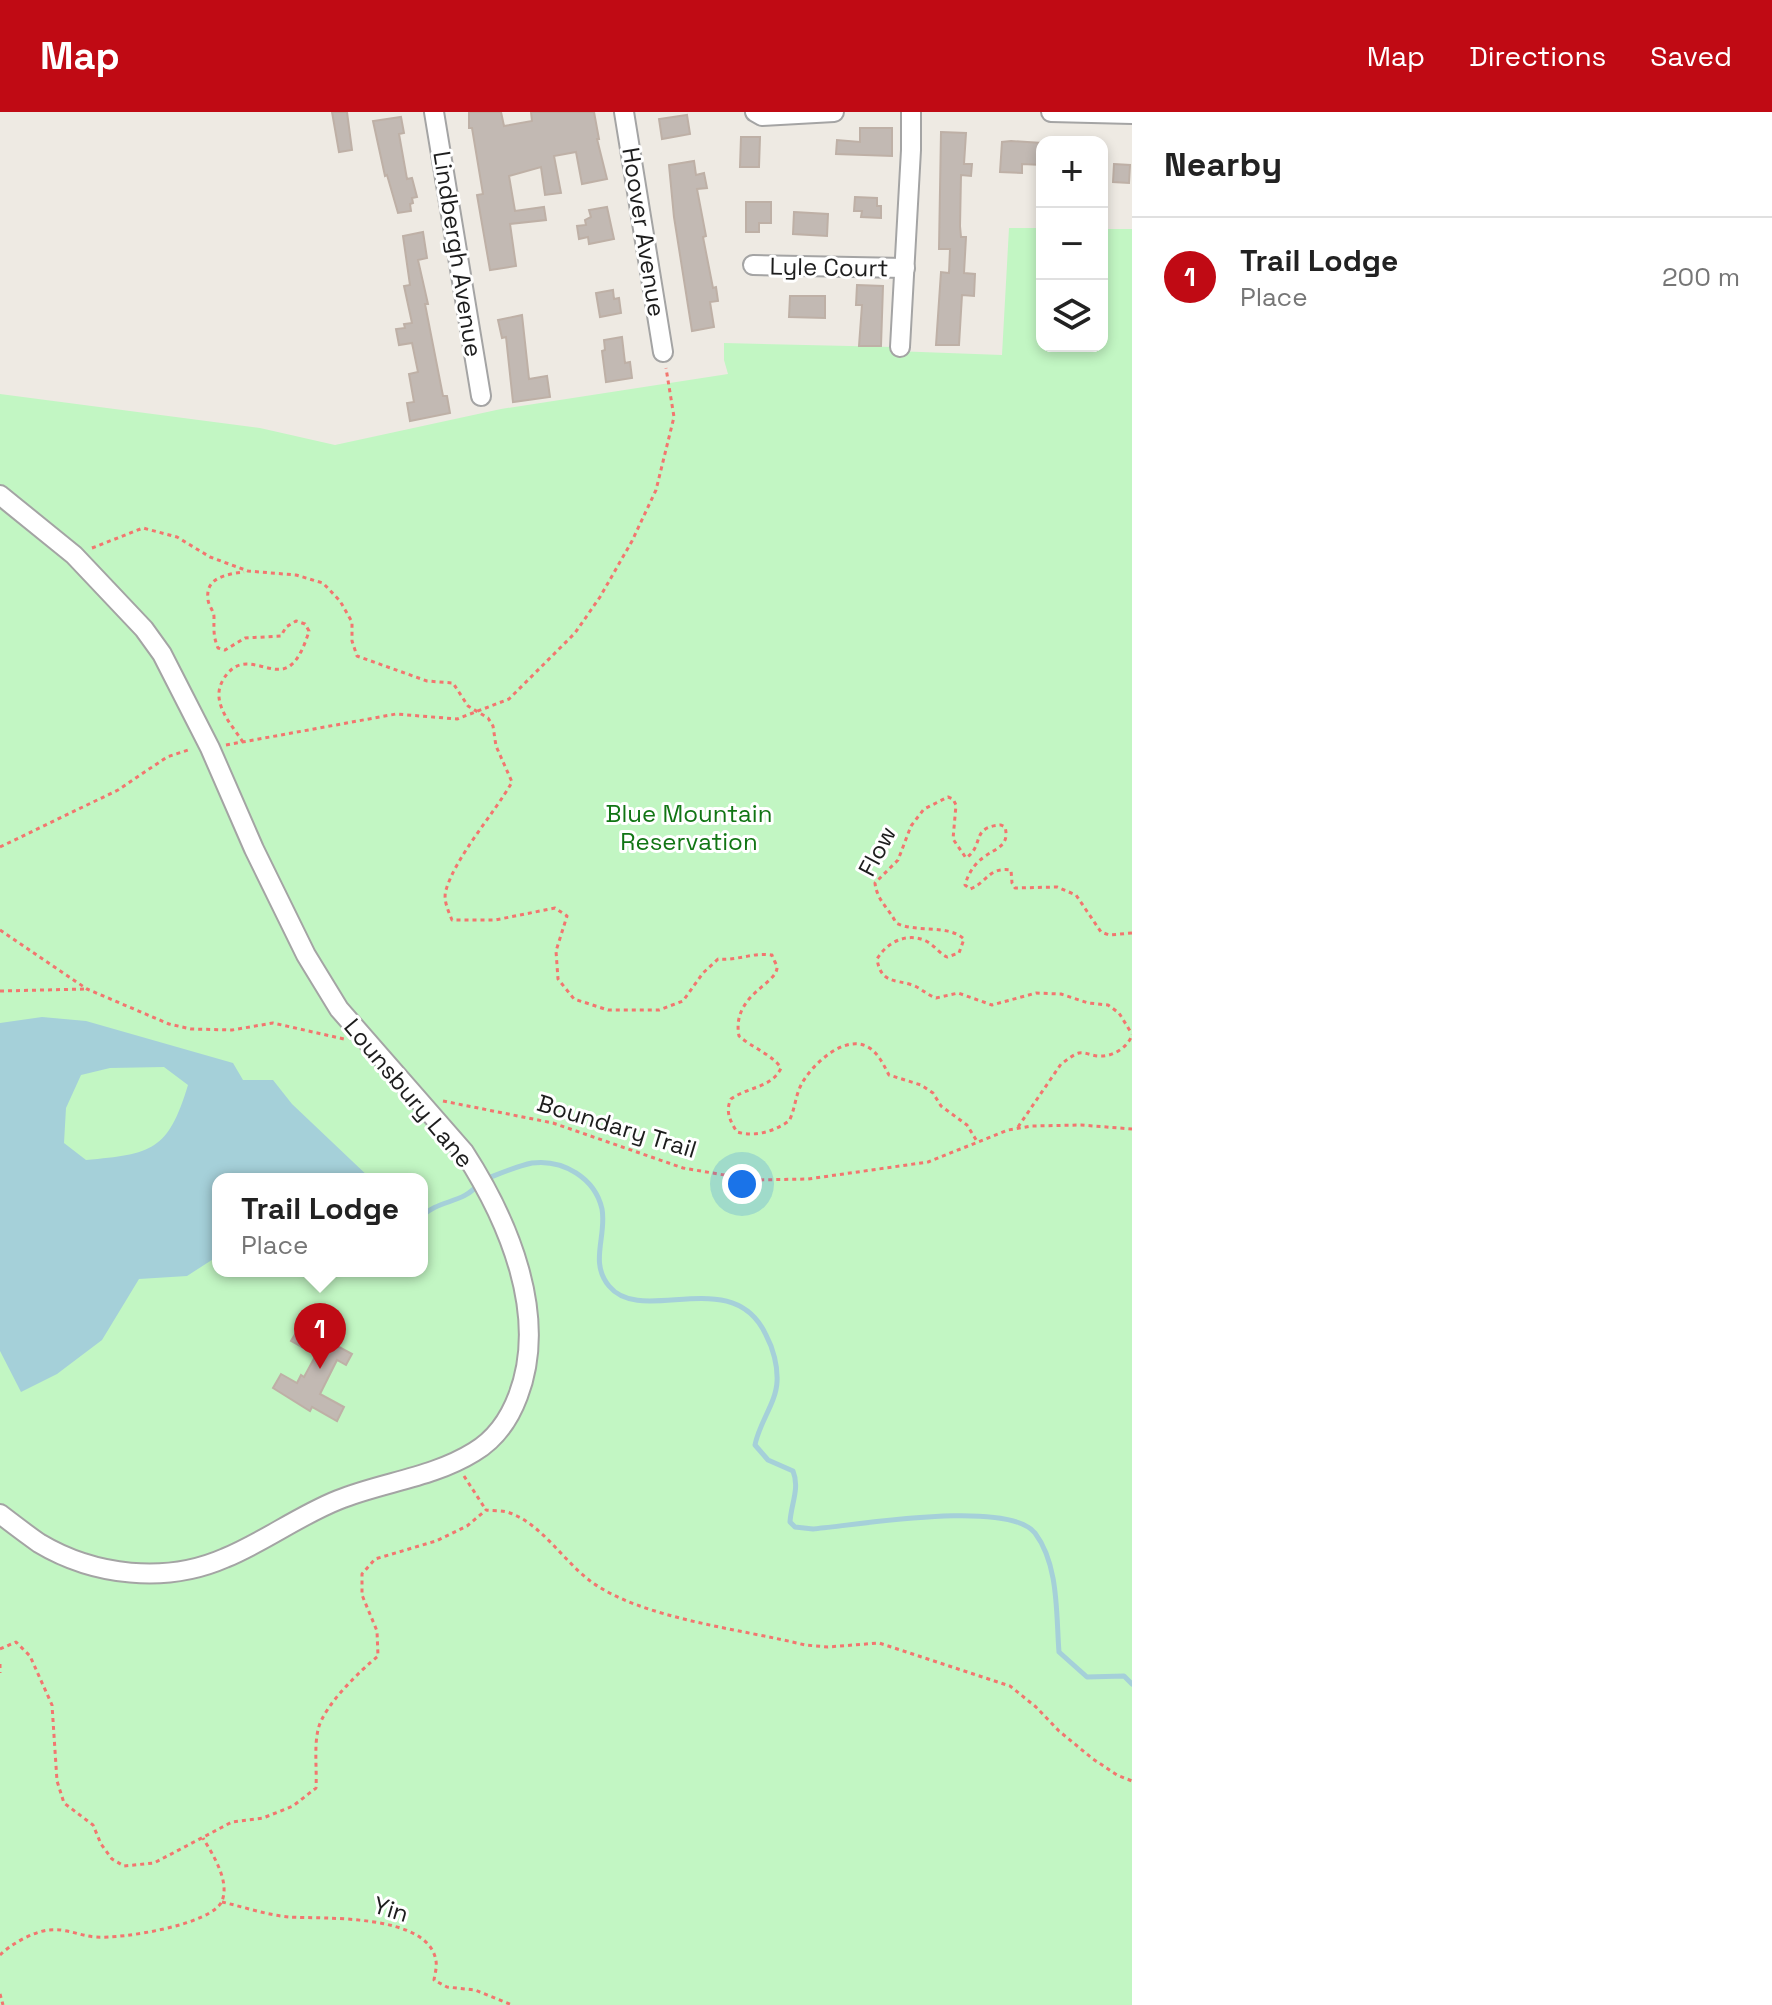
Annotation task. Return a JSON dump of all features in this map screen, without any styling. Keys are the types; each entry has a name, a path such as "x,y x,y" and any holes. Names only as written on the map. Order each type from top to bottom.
{"street":[{"name":"Lindbergh Avenue","path":"434,112 481,396"},
{"name":"Hoover Avenue","path":"624,112 663,352"},
{"path":"755,112 762,116 834,112"},
{"path":"900,347 911,112"},
{"path":"1051,112 1132,114"},
{"name":"Lyle Court","path":"753,265 905,268"},
{"name":"Lounsbury Lane","path":"0,495 74,555 153,642 210,748 254,849 306,955 339,1009 464,1152 476,1171 511,1244 523,1286 529,1331 526,1375 512,1410 496,1436 455,1462 335,1501 225,1558 193,1569 140,1574 115,1572 78,1561 41,1543 0,1514"}],"path":[{"path":"0,847 118,790 167,757 187,749 210,748 396,714 457,719 509,699 575,633 632,541 656,490 674,417 663,352"},
{"path":"74,555 143,528 177,537 210,557 248,571 296,575 323,583 340,601 352,622 352,641 357,656 427,681 453,683 468,706 488,718 493,726 496,746 512,782 456,868 445,892 446,906 452,920 495,920 555,908 567,916 556,951 558,979 574,999 608,1010 659,1010 683,1001 703,973 718,959 736,961 757,953 772,955 777,967 775,975 744,1003 737,1026 739,1036 772,1058 781,1068 765,1084 731,1099 729,1116 737,1132 747,1135 766,1132 789,1121 797,1094 806,1078 836,1049 861,1043 878,1055 889,1075 921,1085 933,1093 941,1106 967,1125 978,1143"},
{"path":"243,742 223,713 218,698 224,678 232,668 245,663 283,668 291,665 309,631 305,624 296,621 286,627 281,636 245,638 225,650 218,648 212,625 214,615 207,597 211,583 216,578 248,571"},
{"name":"Flow","path":"1017,1129 1061,1064 1083,1053 1108,1055 1126,1046 1132,1034 1119,1013 1108,1005 1088,1003 1061,994 1036,993 992,1005 958,993 936,998 913,985 895,984 882,973 877,959 891,943 902,938 923,939 947,957 959,953 964,939 961,935 896,923 880,902 875,883 898,860 904,839 924,809 948,797 956,805 953,839 966,858 973,853 978,834 984,829 1001,825 1007,833 1003,845 983,857 972,869 965,885 970,889 981,885 991,872 1011,870 1015,888 1057,887 1076,895 1101,932 1109,935 1132,933"},
{"path":"0,930 87,989 169,1024 191,1029 232,1030 273,1023 347,1040 366,1041"},
{"path":"0,991 87,989"},
{"name":"Boundary Trail","path":"419,1099 541,1120 683,1168 754,1180 808,1179 928,1162 1017,1129 1081,1125 1132,1129"},
{"path":"455,1462 486,1510"},
{"path":"0,1649 16,1642 30,1656 52,1705 57,1781 64,1803 93,1825 112,1859 124,1866 154,1863 232,1822 263,1818 293,1806 316,1788 318,1728 341,1691 378,1656 377,1631 362,1595 362,1574 375,1559 436,1541 467,1526 486,1510 510,1512 539,1532 589,1580 657,1611 805,1645 828,1647 879,1643 1010,1686 1093,1759 1132,1781"},
{"path":"0,1664 0,1673"},
{"path":"0,1955 13,1945 46,1930 71,1930 96,1937 161,1930 208,1917 222,1902 224,1885 217,1863 203,1838"},
{"name":"Yin","path":"222,1902 286,1916 355,1918 393,1926 420,1938 431,1950 436,1961 434,1980 447,1987 475,1990 512,2005"},
{"path":"0,1994 3,2005"}],"green space":[{"name":"Blue Mountain Reservation","path":"1009,228 1036,228 1036,352 1108,352 1108,229 1132,229 1132,2005 0,2005 0,394 260,428 335,445 501,409 728,374 724,343 893,347 894,351 1002,355"}],"water":[{"path":"42,1017 86,1021 233,1063 243,1080 273,1080 292,1104 365,1173 212,1173 212,1260 187,1276 139,1279 102,1340 57,1374 21,1392 0,1351 0,1023","holes":["164,1067 188,1085 181,1107 164,1136 142,1151 86,1160 64,1143 66,1108 81,1075 110,1068"]}],"building":[{"path":"332,112 347,112 352,150 339,152"},
{"path":"469,112 501,112 504,126 532,121 531,112 594,112 607,179 582,184 576,152 554,156 561,193 545,195 541,167 509,176 515,211 544,207 546,220 510,224 516,266 490,270 477,195 483,194 472,128 469,128"},
{"path":"687,115 690,134 662,139 659,119"},
{"path":"401,117 404,133 399,134 407,179 412,178 417,197 412,198 411,211 398,213 385,176 373,121"},
{"path":"860,128 892,128 892,156 836,154 837,140 860,142"},
{"path":"941,132 966,133 964,164 972,164 971,176 961,175 960,226 961,237 966,237 964,273 975,274 974,296 962,295 959,345 936,345 941,272 949,273 950,249 939,249"},
{"path":"741,137 760,137 759,167 740,167"},
{"path":"1002,142 1036,143 1036,165 1022,164 1022,173 1000,172"},
{"path":"694,161 696,175 704,173 707,188 697,189 706,236 703,237 718,301 710,302 714,327 692,331 669,165"},
{"path":"1114,164 1130,165 1129,183 1113,182"},
{"path":"855,197 877,198 881,218 861,217 862,211 854,211"},
{"path":"746,202 771,202 771,223 759,223 759,232 746,232"},
{"path":"607,207 614,239 589,244 588,237 579,239 577,226 586,225 585,220 591,217 589,210"},
{"path":"794,212 828,214 827,236 793,234"},
{"path":"423,232 427,258 418,260 443,396 447,396 450,413 410,421 407,403 414,402 409,374 418,372 412,343 399,345 396,329 412,323 404,286 410,285 403,236"},
{"path":"857,285 883,286 881,346 859,346 862,305 856,305"},
{"path":"613,290 614,299 619,298 621,313 600,317 596,293"},
{"path":"790,296 825,296 825,318 789,317"},
{"path":"522,315 529,379 547,376 550,397 513,402 506,337 502,338 498,320"},
{"path":"622,337 625,363 630,362 632,378 606,382 602,351 605,350 604,340"},
{"path":"300,1326 352,1354 346,1365 337,1360 320,1394 344,1407 337,1421 312,1407 310,1411 273,1388 281,1374 297,1383 301,1375 304,1377 316,1355 291,1341"}],"waterway":[{"path":"486,1179 532,1163 555,1164 576,1173 592,1188 602,1209 599,1258 603,1277 609,1286 624,1297 643,1301 711,1299 732,1303 751,1314 769,1340 777,1376 774,1398 755,1445 768,1460 793,1471 795,1490 790,1522 795,1527 813,1529 964,1516 995,1517 1020,1523 1035,1533 1048,1560 1055,1590 1059,1652 1087,1677 1124,1676 1132,1684"},
{"path":"428,1211 466,1195 478,1184"}],"place":[{"name":"Trail Lodge","path":"320,1369"}]}
